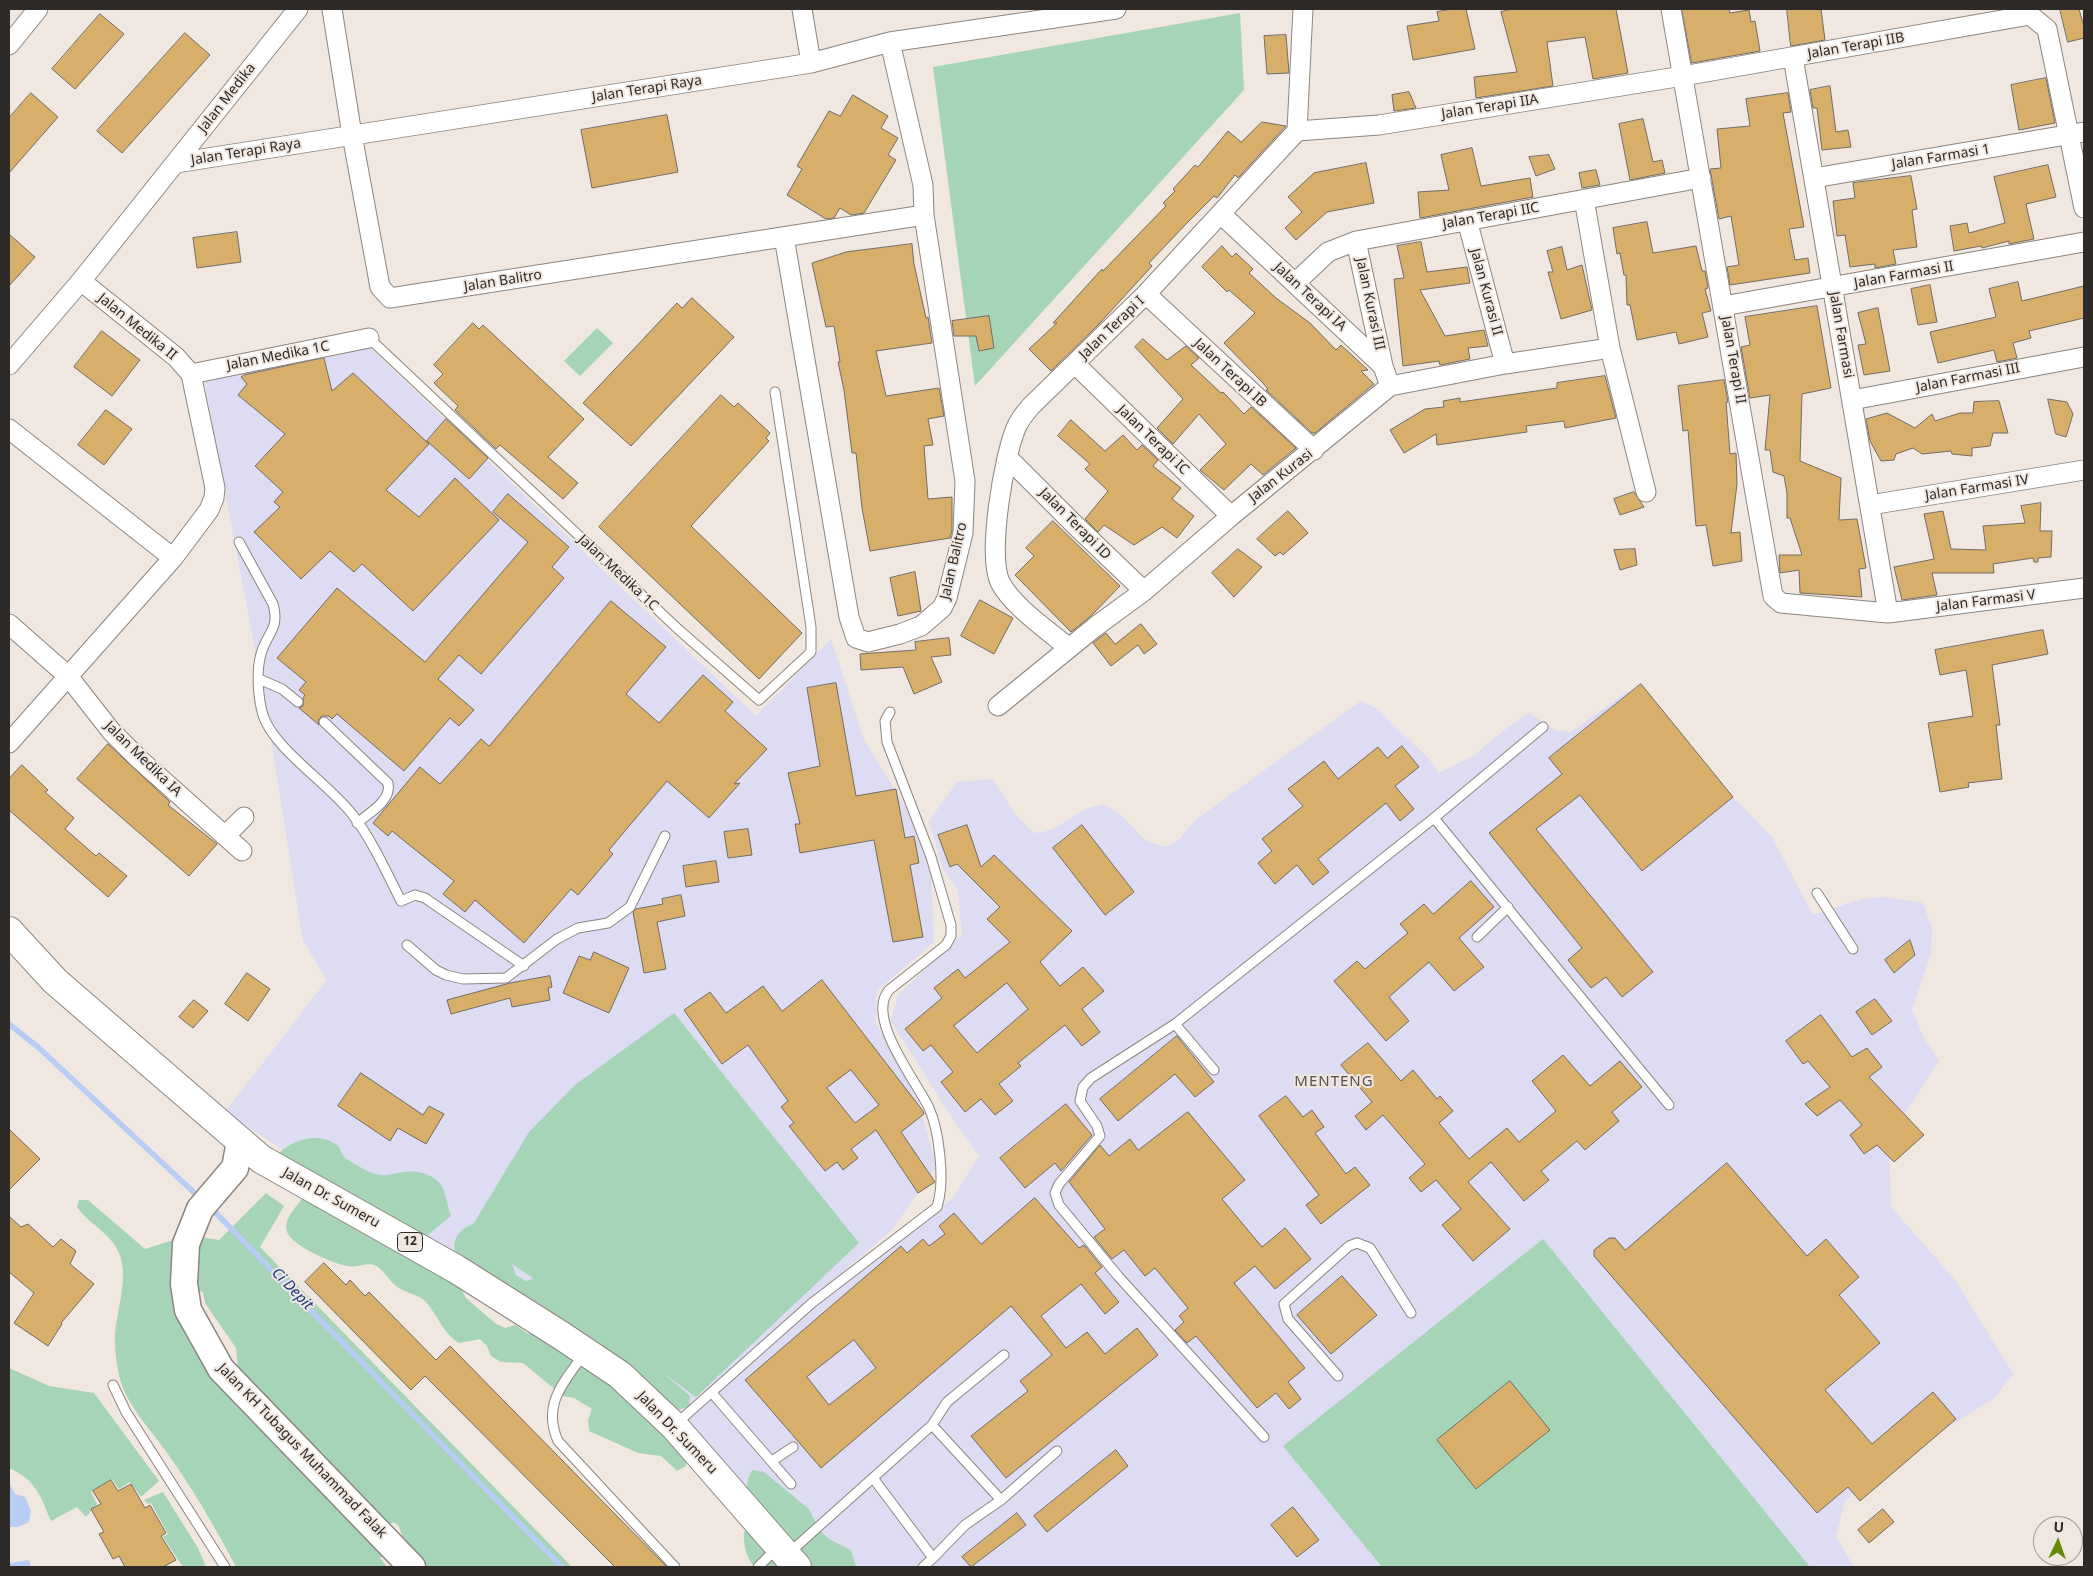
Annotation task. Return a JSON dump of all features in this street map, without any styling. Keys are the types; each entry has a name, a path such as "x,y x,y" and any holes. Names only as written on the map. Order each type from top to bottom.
{"main road":[{"name":"Jalan Dr. Sumeru","path":"9,932 54,981 240,1162 447,1264 586,1352 627,1382 674,1426 788,1556"},
{"name":"Jalan KH Tubagus Muhammad Falak","path":"240,1162 200,1209 186,1244 184,1297 188,1310 221,1370 412,1567"}],"street":[{"path":"9,45 38,9"},
{"name":"Jalan Medika","path":"9,365 81,281 298,9"},
{"path":"332,9 352,135"},
{"path":"802,9 811,63"},
{"name":"Jalan Terapi Raya","path":"176,163 811,63 890,42 1116,9"},
{"path":"1297,131 1303,9"},
{"name":"Jalan Terapi II","path":"1670,9 1773,596 1781,603 1888,613"},
{"path":"2030,12 2046,30 2076,134 2084,208"},
{"name":"Jalan Terapi IIB","path":"1682,76 1793,57 1972,17 2030,12"},
{"path":"890,42 899,90 923,185 924,215"},
{"name":"Jalan Farmasi","path":"1793,57 1888,613"},
{"name":"Jalan Terapi IIA","path":"1297,131 1379,124 1682,76"},
{"name":"Jalan Terapi I","path":"1069,648 1010,595 999,578 996,550 1007,456 1016,426 1022,417 1146,294 1297,131"},
{"name":"Jalan Farmasi 1","path":"1814,178 2076,134"},
{"name":"Jalan Balitro","path":"352,135 380,287 390,298 924,215 965,481 962,533 947,598 942,608 921,626 868,642 856,638 850,618 784,237"},
{"name":"Jalan Terapi IIC","path":"1294,283 1328,252 1356,241 1701,178"},
{"path":"1584,199 1610,348 1646,492"},
{"name":"Jalan Terapi IA","path":"1221,214 1383,366 1390,386"},
{"name":"Jalan Kurasi II","path":"1467,220 1505,364"},
{"name":"Jalan Kurasi III","path":"1356,241 1383,366"},
{"name":"Jalan Farmasi II","path":"1723,306 2084,242"},
{"name":"Jalan Medika II","path":"81,281 176,357 191,374"},
{"name":"Jalan Terapi IB","path":"1146,294 1314,450"},
{"name":"Jalan Medika 1C","path":"191,374 369,338"},
{"name":"Jalan Kurasi","path":"998,706 1069,648 1144,591 1231,516 1390,386 1505,364 1610,348"},
{"name":"Jalan Farmasi III","path":"1852,400 2084,357"},
{"name":"Jalan Terapi IC","path":"1075,364 1231,516"},
{"path":"9,743 173,558 209,510 215,493 191,374"},
{"path":"9,429 173,558"},
{"name":"Jalan Terapi ID","path":"1007,456 1144,591"},
{"name":"Jalan Farmasi IV","path":"1870,505 2084,470"},
{"name":"Jalan Farmasi V","path":"1888,613 2084,588"},
{"name":"Jalan Medika IA","path":"9,624 68,676 111,731 242,851"},
{"path":"226,836 244,817"}],"lane":[{"name":"Jalan Medika 1C","path":"369,338 678,628 759,700 811,652 812,640 775,392"},
{"path":"239,542 273,604 276,614 275,628 261,653 259,679 263,714 272,732 352,813 401,900 415,895 425,898 524,966"},
{"path":"259,679 282,689 298,702"},
{"path":"674,1426 812,1303 937,1207 939,1200 938,1145 930,1109 905,1069 888,1031 883,1007 884,998 889,990 946,945 951,936 951,925 931,858 887,742 885,720 890,712"},
{"path":"324,722 388,784 386,798 357,823"},
{"path":"1264,1437 1118,1276 1059,1205 1056,1198 1059,1184 1100,1136 1097,1126 1080,1101 1083,1087 1092,1078 1175,1024 1434,818 1543,727"},
{"path":"1434,818 1669,1105"},
{"path":"407,945 436,970 463,980 484,981 506,978 557,940 578,928 608,923 630,907 665,836"},
{"path":"1817,893 1853,948"},
{"path":"1477,937 1508,908"},
{"path":"1175,1024 1214,1070"},
{"path":"1338,1376 1288,1319 1284,1312 1284,1304 1348,1246 1357,1243 1370,1248 1411,1313"},
{"path":"586,1352 564,1382 552,1406 555,1436 558,1442 675,1567"},
{"path":"758,1567 788,1556 932,1424 947,1402 1004,1355"},
{"path":"113,1385 126,1412 225,1567"},
{"path":"712,1393 791,1484"},
{"path":"932,1424 1001,1500"},
{"path":"772,1461 793,1447"},
{"path":"923,1567 965,1524 1001,1500 1057,1452"},
{"path":"873,1478 933,1558"}],"shaded area":[{"path":"369,347 756,716 831,639 864,740 910,814 931,865 934,942 877,991 876,1023 915,1091 937,1166 892,1230 681,1411 225,1112 327,980 303,941 266,708 204,379"},
{"path":"1628,691 1772,837 1813,915 1861,899 1885,897 1923,903 1932,928 1931,954 1912,1009 1924,1038 1939,1061 1889,1138 1891,1207 1956,1281 2013,1374 1993,1399 1877,1472 1845,1501 1836,1536 1854,1567 809,1567 683,1423 811,1306 953,1198 979,1156 952,1118 891,1021 898,995 962,934 958,890 943,869 929,821 957,782 993,779 1015,814 1033,832 1040,833 1055,828 1085,809 1104,804 1122,816 1145,840 1165,847 1180,839 1195,820 1361,701 1377,709 1429,759 1439,773 1473,756 1503,731 1529,713 1555,730 1571,732"}],"green space":[{"path":"1240,13 1244,90 975,386 933,67"},
{"path":"597,328 613,343 580,376 564,361"},
{"path":"674,1013 859,1243 696,1397 662,1372 690,1396 689,1407 669,1412 687,1454 686,1466 677,1471 661,1456 638,1453 589,1431 588,1420 592,1409 574,1398 563,1396 523,1363 501,1362 491,1356 487,1346 480,1339 459,1343 453,1339 426,1302 396,1286 374,1265 348,1266 325,1259 298,1244 288,1234 286,1229 290,1214 303,1198 275,1157 295,1142 312,1138 321,1138 329,1141 338,1146 345,1158 375,1174 424,1173 437,1180 441,1185 451,1216 423,1239 449,1266 466,1298 495,1323 505,1328 516,1325 526,1333 538,1336 456,1268 455,1241 460,1232 474,1223 529,1132 575,1085","holes":["512,1264 533,1278 526,1281 516,1275"]},
{"path":"266,1193 284,1206 260,1247 572,1567 395,1567 405,1546 399,1526 393,1522 378,1533 392,1549 380,1558 387,1567 236,1567 194,1493 140,1416 124,1389 120,1379 115,1351 116,1324 123,1281 121,1260 114,1244 77,1207 79,1200 88,1200 145,1249 189,1235 219,1240","holes":["185,1288 203,1292 205,1303 236,1348 238,1369 174,1291"]},
{"path":"1543,1239 1810,1567 1382,1567 1283,1446"},
{"path":"9,1368 49,1386 94,1393 159,1481 141,1497 130,1482 119,1489 112,1479 91,1492 97,1504 86,1517 77,1507 51,1521 36,1489 25,1478 9,1468"},
{"path":"752,1470 764,1472 809,1509 820,1531 829,1539 851,1550 856,1567 807,1567 747,1489 748,1479"},
{"path":"163,1492 198,1548 206,1567 183,1567 163,1537 168,1534 151,1503 148,1504 144,1500"},
{"path":"752,1525 790,1567 755,1567 747,1555 744,1541 744,1532"}],"water":[{"path":"9,1482 15,1494 25,1497 31,1511 29,1522 18,1527 9,1527"},
{"path":"29,1560 31,1567 9,1567 9,1563"}],"building":[{"path":"1466,9 1475,49 1413,60 1407,26 1439,21 1437,12"},
{"path":"1513,9 1616,9 1628,73 1593,79 1585,37 1547,42 1553,86 1476,98 1474,77 1517,72 1501,12"},
{"path":"1682,9 1729,9 1730,13 1749,10 1751,22 1755,21 1760,51 1692,63"},
{"path":"1787,9 1821,9 1825,40 1791,46"},
{"path":"2060,9 2079,9 2084,27 2084,38 2068,42"},
{"path":"100,14 124,34 75,89 52,69"},
{"path":"185,33 210,55 122,153 97,131"},
{"path":"1286,35 1289,73 1267,74 1264,36"},
{"path":"2046,78 2055,123 2019,130 2011,85"},
{"path":"1830,86 1836,132 1848,130 1851,147 1822,150 1817,108 1813,108 1810,90"},
{"path":"1409,92 1416,108 1394,111 1392,95"},
{"path":"31,93 58,117 9,173 9,118"},
{"path":"1788,93 1791,112 1783,113 1804,227 1789,229 1795,260 1808,258 1810,273 1730,285 1727,267 1739,265 1731,216 1719,219 1710,169 1721,168 1717,129 1750,126 1746,99"},
{"path":"853,95 888,116 881,128 898,138 888,155 896,160 864,213 851,215 840,208 834,218 826,219 787,195 802,169 797,166 829,111 840,116"},
{"path":"667,115 678,172 592,188 581,130"},
{"path":"1643,119 1653,162 1662,160 1665,173 1630,180 1619,124"},
{"path":"1262,122 1286,126 1238,178 1235,175 1217,198 1214,196 1186,224 1149,263 1152,266 1099,324 1051,371 1029,349 1057,323 1053,323 1102,269 1103,271 1166,206 1163,203 1175,191 1173,189 1195,165 1198,167 1228,131 1241,142"},
{"path":"1472,148 1481,186 1530,178 1533,197 1420,218 1418,192 1449,190 1441,155"},
{"path":"1549,155 1555,169 1536,176 1529,157"},
{"path":"1366,163 1374,203 1327,212 1296,240 1285,228 1302,212 1288,197 1314,173"},
{"path":"2048,165 2056,197 2026,204 2034,239 2009,244 2009,241 1982,248 1981,246 1954,251 1950,226 1967,223 1969,233 2005,223 1994,177"},
{"path":"1596,170 1600,185 1582,188 1579,173"},
{"path":"1911,176 1917,209 1912,210 1917,247 1893,250 1896,264 1875,268 1875,264 1850,267 1845,235 1837,236 1833,201 1855,198 1853,183"},
{"path":"1647,222 1653,253 1696,246 1702,271 1705,271 1708,288 1705,289 1711,311 1702,313 1708,337 1679,344 1676,332 1637,340 1630,305 1627,305 1626,275 1624,275 1620,253 1617,254 1613,228"},
{"path":"237,232 241,262 197,268 193,238"},
{"path":"9,234 35,257 9,286"},
{"path":"1421,242 1427,272 1467,267 1470,283 1420,290 1445,336 1484,330 1488,346 1468,348 1470,359 1440,365 1439,361 1403,366 1394,279 1404,278 1397,246"},
{"path":"912,244 914,264 926,318 928,317 932,343 876,351 886,396 939,388 944,416 928,419 933,445 924,446 928,499 952,497 952,531 950,538 870,551 862,508 856,453 852,453 834,326 826,327 812,263 846,252"},
{"path":"1222,246 1232,257 1236,253 1253,269 1249,273 1276,298 1310,323 1336,350 1341,345 1368,370 1361,371 1374,384 1315,433 1312,433 1266,390 1268,389 1262,382 1224,343 1255,313 1229,290 1227,292 1202,267"},
{"path":"1562,247 1567,270 1582,265 1592,310 1561,319 1548,272 1553,272 1547,251"},
{"path":"2018,282 2022,301 2084,286 2084,318 2029,331 2031,338 2013,343 2017,358 1997,362 1994,350 1938,363 1930,332 1996,317 1989,289"},
{"path":"1930,285 1937,322 1918,325 1911,289"},
{"path":"692,298 734,337 631,446 583,403 677,303 682,308"},
{"path":"1817,306 1831,388 1802,394 1800,461 1841,478 1839,520 1857,519 1866,568 1859,569 1862,597 1800,593 1799,570 1780,573 1779,555 1802,555 1790,518 1787,518 1787,493 1784,476 1773,472 1770,450 1765,450 1770,395 1750,398 1741,347 1750,345 1745,317"},
{"path":"1878,308 1890,371 1864,375 1858,345 1866,344 1858,313"},
{"path":"989,316 994,348 979,351 976,336 954,336 952,321"},
{"path":"473,323 479,329 483,325 584,419 548,457 578,483 563,499 500,445 496,449 455,410 458,406 434,383 443,374 434,365"},
{"path":"102,331 140,360 112,396 74,367"},
{"path":"1143,339 1167,360 1186,346 1199,358 1191,365 1221,393 1223,392 1244,414 1251,407 1296,448 1263,475 1251,464 1224,490 1200,470 1226,444 1199,414 1173,444 1157,428 1183,399 1135,347"},
{"path":"324,358 332,391 353,373 429,444 386,490 419,517 455,478 499,520 413,611 362,564 354,572 330,551 301,579 254,532 280,507 274,502 283,492 255,466 285,434 238,395 247,384 241,377"},
{"path":"1605,376 1616,418 1565,428 1564,421 1526,426 1527,432 1437,445 1436,434 1404,453 1390,430 1425,409 1444,407 1443,401 1460,398 1460,402 1557,388 1557,383"},
{"path":"1724,380 1728,402 1726,402 1730,454 1736,453 1737,484 1731,533 1740,532 1742,561 1713,566 1706,525 1696,526 1688,430 1683,431 1678,386"},
{"path":"721,395 734,407 738,403 770,433 766,438 769,441 691,526 802,633 759,679 599,527"},
{"path":"2048,399 2067,402 2073,414 2066,437 2056,434"},
{"path":"1999,401 2008,433 1993,433 1990,446 1972,448 1972,456 1952,454 1951,451 1922,454 1913,448 1896,454 1894,460 1881,461 1870,441 1866,419 1887,413 1915,428 1932,414 1935,421 1960,413 1973,413 1974,402"},
{"path":"106,410 132,429 104,465 78,445"},
{"path":"446,419 488,458 469,479 427,441"},
{"path":"1071,420 1105,451 1123,435 1137,450 1142,445 1158,460 1153,466 1181,488 1172,499 1194,516 1177,538 1162,527 1134,545 1104,525 1098,532 1085,519 1108,491 1085,469 1090,464 1058,436"},
{"path":"1634,492 1644,507 1620,515 1614,499"},
{"path":"508,494 569,547 552,567 564,578 481,674 459,655 438,679 474,710 459,726 450,718 404,771 337,714 332,719 329,716 322,716 318,720 319,725 299,708 303,706 305,695 299,690 306,682 277,658 337,588 425,662 528,542 493,512"},
{"path":"2041,503 2040,531 2052,531 2051,557 2038,558 2038,562 2034,562 2033,558 1993,564 1994,573 1932,573 1937,595 1902,600 1894,567 1934,559 1924,514 1943,511 1951,549 1986,550 1983,526 2025,523 2021,506"},
{"path":"1288,511 1308,533 1283,555 1280,552 1275,556 1257,539"},
{"path":"1053,521 1120,586 1091,616 1071,632 1015,575 1034,556 1026,548"},
{"path":"1238,549 1262,567 1234,597 1212,573"},
{"path":"1635,549 1637,565 1620,570 1614,550"},
{"path":"915,572 921,611 898,616 890,578"},
{"path":"980,600 1013,618 994,654 961,636"},
{"path":"611,601 666,647 626,694 659,723 703,675 733,702 725,711 767,749 734,784 740,783 709,818 667,781 609,850 613,854 578,895 571,889 524,943 475,900 465,912 443,894 454,881 392,831 388,836 373,823 420,767 440,784 481,739 489,746"},
{"path":"1141,624 1157,644 1144,654 1138,645 1111,666 1093,643 1106,633 1115,644"},
{"path":"2043,630 2048,654 1992,665 2000,725 1996,725 2002,779 1968,783 1969,787 1940,792 1928,723 1973,716 1966,670 1940,675 1935,650"},
{"path":"949,638 951,655 931,657 942,682 914,694 903,667 861,670 860,654 916,650 915,642"},
{"path":"836,683 856,796 896,789 905,838 914,836 919,863 910,865 923,937 893,942 874,840 800,853 795,824 800,824 788,773 820,766 807,688"},
{"path":"1641,684 1733,797 1642,871 1580,795 1536,829 1653,972 1622,997 1606,977 1591,988 1568,960 1582,948 1489,833 1562,774 1549,758"},
{"path":"108,744 170,802 168,805 217,844 189,876 77,779"},
{"path":"1402,746 1419,767 1395,786 1414,809 1400,821 1386,803 1318,859 1329,872 1313,885 1297,865 1275,884 1258,863 1272,851 1262,839 1303,806 1288,789 1324,761 1338,779 1378,747 1387,758"},
{"path":"22,765 48,790 45,792 74,818 65,829 96,856 99,853 127,876 108,897 9,810 9,779"},
{"path":"967,825 981,867 994,855 1072,931 1040,962 1060,986 1083,967 1104,991 1082,1009 1100,1032 1082,1046 1065,1025 1018,1063 1021,1066 999,1084 1013,1101 995,1115 981,1099 965,1112 941,1082 953,1072 931,1045 923,1051 905,1029 942,998 934,988 958,969 965,978 1010,942 987,919 1000,907 957,864 950,867 938,835","holes":["1007,983 1028,1009 977,1053 954,1026"]},
{"path":"1082,825 1134,892 1105,915 1053,848"},
{"path":"748,829 752,855 728,858 724,832"},
{"path":"716,861 719,882 686,887 683,866"},
{"path":"1471,881 1494,907 1459,938 1484,967 1454,991 1429,962 1389,997 1409,1021 1386,1041 1334,981 1357,961 1365,969 1408,933 1400,924 1424,904 1433,914"},
{"path":"681,895 685,916 657,922 666,969 644,973 633,912 636,909 663,904 662,899"},
{"path":"1910,940 1915,955 1894,973 1885,960"},
{"path":"594,952 629,968 609,1013 563,993 579,956 590,960"},
{"path":"247,973 270,989 248,1021 225,1004"},
{"path":"550,976 552,987 548,988 550,1000 512,1007 510,998 451,1014 447,1000 510,983"},
{"path":"822,980 923,1111 924,1114 901,1132 935,1182 918,1193 876,1130 851,1149 858,1158 843,1170 837,1162 825,1171 789,1126 794,1123 781,1107 788,1101 748,1045 722,1064 684,1010 710,992 726,1013 763,986 782,1011","holes":["851,1070 879,1105 855,1123 827,1088"]},
{"path":"1875,999 1892,1021 1872,1035 1856,1012"},
{"path":"194,1000 208,1011 193,1028 179,1017"},
{"path":"1821,1015 1852,1057 1867,1048 1882,1067 1869,1077 1924,1135 1894,1162 1877,1145 1864,1154 1850,1135 1862,1125 1840,1100 1817,1116 1805,1104 1830,1087 1808,1061 1803,1064 1786,1041"},
{"path":"1177,1036 1214,1082 1195,1097 1175,1074 1118,1121 1100,1099"},
{"path":"1368,1043 1401,1081 1413,1070 1437,1099 1440,1096 1453,1111 1439,1123 1469,1159 1507,1128 1519,1142 1556,1111 1532,1081 1563,1055 1590,1086 1620,1061 1642,1087 1612,1112 1619,1121 1585,1150 1577,1141 1541,1171 1549,1180 1524,1201 1491,1162 1468,1182 1510,1229 1473,1261 1442,1225 1461,1209 1436,1180 1421,1192 1409,1178 1425,1164 1383,1115 1366,1130 1355,1116 1372,1102 1341,1065"},
{"path":"361,1073 423,1115 429,1106 444,1114 426,1144 398,1128 390,1141 338,1106"},
{"path":"1286,1096 1303,1117 1312,1110 1324,1127 1315,1133 1346,1174 1355,1167 1370,1185 1321,1224 1306,1205 1319,1195 1259,1116"},
{"path":"1066,1104 1092,1135 1061,1171 1055,1163 1025,1188 1000,1158"},
{"path":"1188,1112 1245,1180 1222,1199 1262,1247 1285,1228 1311,1259 1275,1289 1255,1266 1234,1283 1305,1368 1288,1382 1301,1399 1289,1409 1276,1393 1257,1408 1196,1336 1187,1343 1175,1330 1184,1322 1179,1316 1188,1308 1155,1268 1145,1276 1124,1250 1112,1259 1094,1237 1105,1229 1069,1182 1100,1145 1109,1156 1130,1139 1138,1150"},
{"path":"9,1129 40,1159 9,1190"},
{"path":"1727,1163 1807,1256 1826,1239 1859,1277 1839,1295 1880,1343 1825,1390 1872,1444 1933,1392 1956,1419 1860,1501 1848,1487 1817,1513 1594,1256 1594,1250 1609,1238 1615,1238 1625,1250"},
{"path":"1035,1198 1079,1248 1084,1245 1102,1267 1095,1273 1119,1302 1105,1314 1081,1284 1041,1316 1066,1348 1087,1332 1105,1354 1137,1328 1158,1355 1006,1478 971,1436 1028,1391 1020,1381 1052,1355 1011,1306 821,1468 745,1380 901,1246 907,1253 923,1239 929,1246 945,1234 939,1226 954,1213 981,1244","holes":["854,1340 876,1368 829,1405 807,1377"]},
{"path":"9,1216 21,1227 28,1224 53,1247 61,1239 76,1251 70,1264 94,1284 61,1323 48,1346 14,1323 34,1293 9,1272"},
{"path":"324,1263 346,1285 350,1280 365,1296 369,1292 436,1360 450,1346 667,1567 615,1567 425,1376 411,1390 305,1282"},
{"path":"1342,1276 1377,1315 1331,1354 1297,1315"},
{"path":"1510,1381 1550,1430 1476,1489 1437,1440"},
{"path":"1116,1450 1128,1466 1047,1532 1034,1516"},
{"path":"111,1480 118,1491 131,1484 145,1508 150,1505 166,1533 161,1536 176,1560 163,1567 125,1567 119,1556 113,1559 99,1534 104,1532 91,1509 101,1504 93,1491"},
{"path":"1293,1507 1319,1540 1297,1557 1271,1525"},
{"path":"1883,1509 1894,1522 1869,1543 1858,1530"},
{"path":"1017,1513 1026,1525 971,1567 962,1557"}],"waterway":[{"name":"Ci Depit","path":"9,1024 39,1048 200,1198"},
{"name":"Ci Depit","path":"211,1208 562,1567"}],"district":[{"name":"MENTENG","path":"1334,1082"}]}
